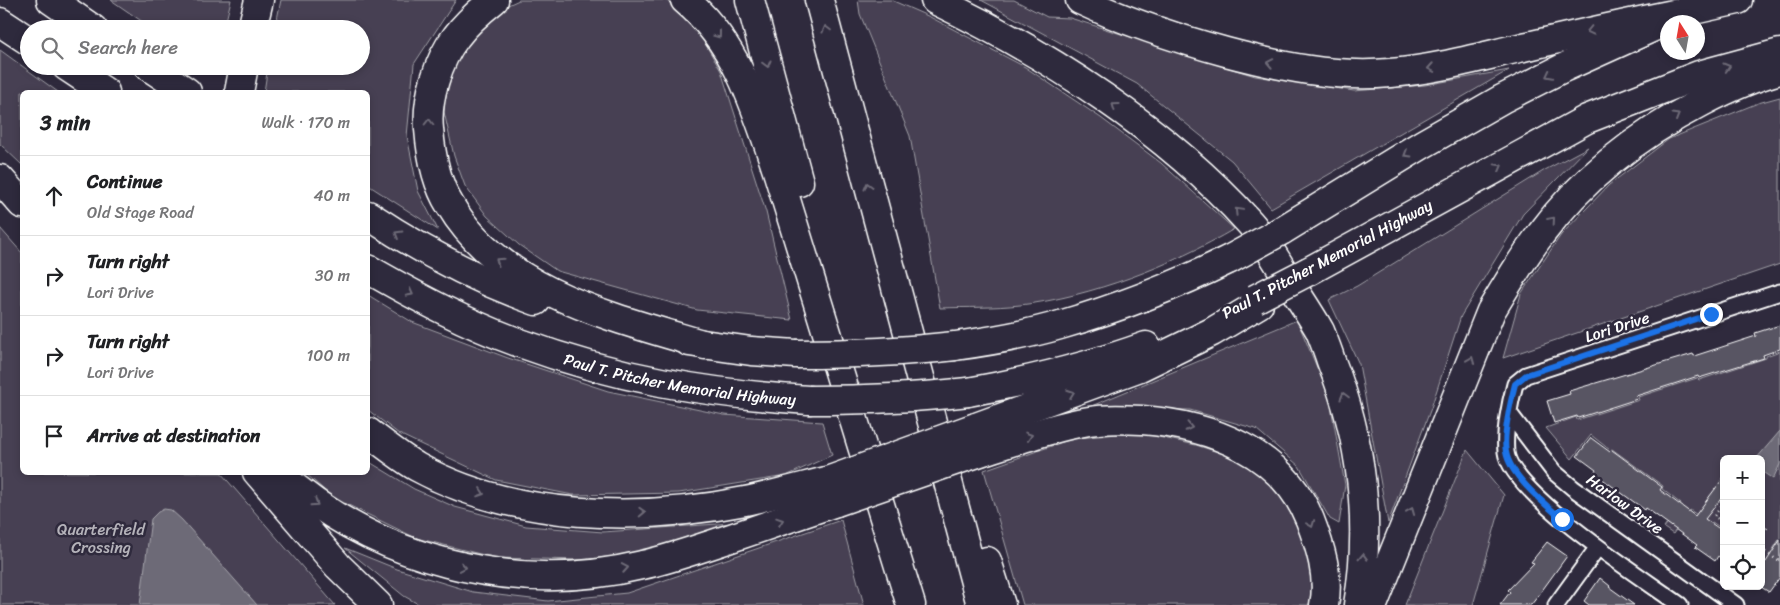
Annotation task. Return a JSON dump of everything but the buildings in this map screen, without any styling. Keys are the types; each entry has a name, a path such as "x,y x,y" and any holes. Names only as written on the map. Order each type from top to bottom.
{"highway":[{"path":"51,0 80,20"},
{"path":"254,20 259,0"},
{"path":"494,0 475,15 455,38 438,69 431,97 428,122 431,152 438,179 449,204 466,229 489,254 518,274 548,291 620,320 705,345"},
{"path":"685,0 699,12 721,38 738,67 755,105 911,605"},
{"path":"750,0 911,605"},
{"path":"818,0 981,605"},
{"path":"935,0 1034,52 1092,89 1147,129 1211,182 1252,225 1320,332 1341,385 1354,434 1362,483 1364,530 1362,580 1358,605"},
{"path":"1080,0 1149,29 1202,46 1259,61 1307,70 1350,74 1388,74 1430,69 1627,23 1738,0"},
{"path":"370,216 466,271 529,298 583,317 637,332 705,345 796,354 858,354 956,346 1009,338 1058,326 1102,312 1187,280 1281,231 1423,144 1502,99 1566,67 1689,11"},
{"path":"0,22 20,35"},
{"name":"Paul T. Pitcher Memorial Highway","path":"370,270 453,315 520,343 635,378 704,391 809,400 911,398 968,392 1023,382 1119,355 1163,340 1257,301 1588,119 1699,75 1780,53"},
{"path":"1373,605 1491,311 1541,232 1571,198 1610,161 1646,134 1730,88 1780,70"},
{"path":"80,75 102,90"},
{"path":"162,75 184,90"},
{"path":"239,90 242,75"},
{"path":"0,179 20,202"},
{"path":"878,222 1001,605"},
{"path":"280,475 298,491 327,511 373,537 410,552 452,565 504,574 553,576 595,574 641,566 688,552 833,491 979,439 1140,367 1212,332 1257,301"},
{"path":"979,439 1052,429 1090,421 1126,419 1160,422 1193,428 1227,438 1256,455 1282,477 1305,508 1318,541 1324,570 1324,605"},
{"path":"370,433 417,466 455,484 503,500 556,510 618,513 680,510 833,491"},
{"path":"260,475 338,566 378,605"}],"street":[{"name":"Lori Drive","path":"1680,605 1598,547 1528,489 1515,471 1506,453 1507,432 1515,384 1526,375 1780,292"},
{"name":"Harlow Drive","path":"1510,413 1554,472 1573,488 1736,605"},
{"path":"1556,605 1598,547"}],"path":[{"path":"1720,508 1714,516 1720,520"},
{"path":"1765,532 1769,526"},
{"path":"1765,552 1780,562"}],"green space":[{"path":"111,0 231,0 226,20 140,20"},
{"path":"281,0 456,0 414,64 407,136 418,191 438,230 370,186 370,90 264,90 267,75 370,75 370,20 277,20"},
{"path":"519,0 665,0 689,16 721,71 766,212 792,320 697,310 557,271 519,245 487,216 465,186 454,156 444,112 447,84 458,57 474,33 497,10"},
{"path":"858,0 891,0 930,17 1025,67 1101,118 1161,163 1234,229 1158,267 1131,278 1075,295 1020,305 940,308 910,136 860,14"},
{"path":"981,0 1014,0 1047,17 1070,18 1255,76 1354,91 1425,85 1509,70 1271,208 1232,161 1137,84"},
{"path":"0,50 20,64 20,75 35,75 55,90 20,90 20,163 0,144"},
{"path":"1780,97 1780,264 1503,358 1521,294 1561,235 1609,185 1669,139 1758,103"},
{"path":"1588,147 1523,214 1461,316 1431,408 1388,523 1359,364 1329,300 1357,286 1545,170"},
{"name":"Quarterfield Crossing","path":"0,228 20,251 20,475 223,475 335,605 0,605"},
{"path":"370,296 412,322 508,358 608,391 724,415 822,422 832,455 786,476 679,493 573,495 496,480 399,434 370,412"},
{"path":"1297,320 1329,396 1345,485 1339,524 1330,519 1299,466 1256,429 1190,410 1089,407"},
{"path":"1780,351 1780,538 1772,551 1780,556 1780,574 1765,564 1765,455 1720,455 1720,527 1712,522 1710,524 1690,510 1673,534 1664,528 1681,504 1662,489 1663,486 1591,435 1572,459 1546,428 1576,417 1577,420 1639,400 1638,397 1697,378 1699,380 1766,358 1766,356"},
{"path":"1135,432 1196,445 1239,459 1274,486 1295,517 1308,555 1312,590 1309,605 1023,605 984,470 1071,439"},
{"path":"1467,450 1504,495 1473,605 1405,605"},
{"path":"370,462 414,489 455,507 526,526 603,532 746,522 662,550 583,560 496,558 416,538 332,497 307,475 370,475"},
{"path":"841,520 864,605 420,605 404,596 345,548 397,569 473,592 548,601 627,593"}],"shaded area":[{"path":"1780,431 1780,464 1773,479 1765,474 1765,455 1759,455"},
{"path":"164,509 171,510 182,520 257,605 140,605 151,519"}],"route":[{"path":"1562,519 1528,489 1515,471 1506,453 1507,432 1515,384 1526,375 1711,314"}]}
